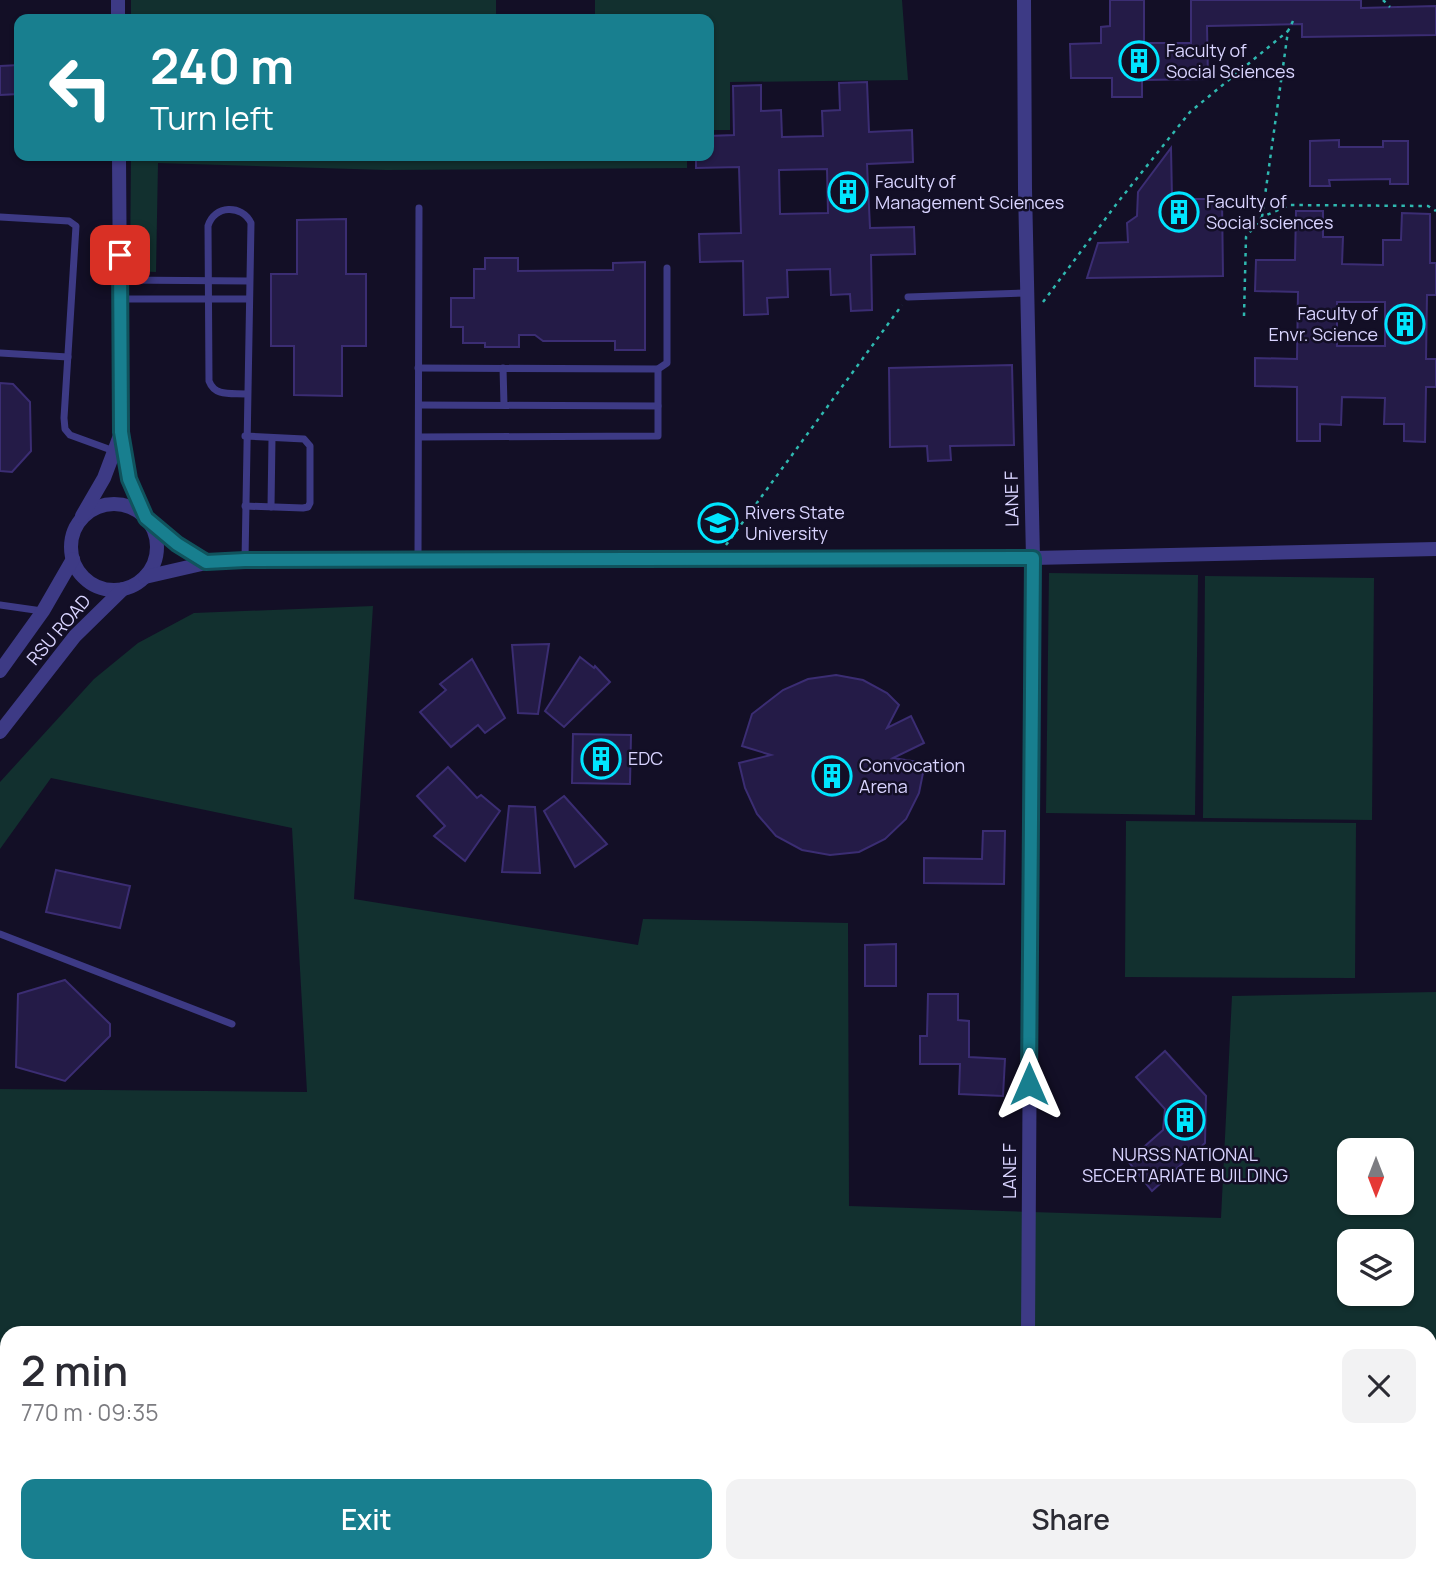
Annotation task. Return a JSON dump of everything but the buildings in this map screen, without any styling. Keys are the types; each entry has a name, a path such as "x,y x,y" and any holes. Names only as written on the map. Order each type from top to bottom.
{"street":[{"name":"LANE F","path":"1024,0 1033,558 1028,1326"},
{"path":"119,161 121,432 129,479 157,541 153,566 145,577 123,589 98,587 78,571 73,559 72,540 104,478 121,432"},
{"path":"79,523 88,513 111,504 136,510 177,544 206,562"},
{"path":"145,577 206,562 245,560 1033,558 1436,549"},
{"name":"RSU ROAD","path":"0,671 43,611 73,559"},
{"name":"RSU ROAD","path":"0,732 75,636 123,589"}],"lane":[{"path":"418,560 419,208"},
{"path":"245,560 245,436 251,223 247,215 240,210 218,211 211,216 208,226 209,381 212,388 218,392 246,394"},
{"path":"0,217 69,221 76,226 65,429 70,435 114,451"},
{"path":"418,368 664,367 667,363 667,268"},
{"path":"120,280 249,281"},
{"path":"908,297 1027,293"},
{"path":"120,299 249,299"},
{"path":"0,353 68,358"},
{"path":"503,368 504,405"},
{"path":"419,437 657,436 657,369"},
{"path":"419,405 658,406"},
{"path":"245,436 304,439 310,446 308,507 246,506"},
{"path":"271,507 272,438"},
{"path":"0,605 43,611"},
{"path":"0,934 232,1024"}],"path":[{"path":"1383,0 1390,7"},
{"path":"1262,217 1288,31 1294,19"},
{"path":"1028,322 1190,112 1288,31"},
{"path":"1244,316 1246,237 1262,217 1290,205 1428,206 1436,211"},
{"path":"715,559 908,297"}],"green space":[{"path":"131,0 496,0 496,14 131,14"},
{"path":"595,0 902,0 908,80 730,82 730,130 714,130 714,14 595,14"},
{"path":"131,161 687,161 687,168 386,170 158,163 156,272 130,271"},
{"path":"1049,573 1198,575 1195,815 1046,813"},
{"path":"1205,576 1374,578 1372,820 1203,818"},
{"path":"373,606 354,899 638,945 643,919 848,923 849,1206 1221,1218 1232,996 1436,992 1436,1326 0,1326 0,1089 307,1092 292,828 51,778 0,849 0,782 94,679 138,643 194,613"},
{"path":"1126,821 1356,823 1355,978 1125,977"}],"place":[{"name":"Faculty of Social Sciences","path":"1139,61"},
{"name":"Faculty of Management Sciences","path":"848,192"},
{"name":"Faculty of Social sciences","path":"1179,212"},
{"name":"Faculty of Envr. Science","path":"1405,324"},
{"name":"Rivers State University","path":"718,523"},
{"name":"EDC","path":"601,759"},
{"name":"Convocation Arena","path":"832,776"},
{"name":"NURSS NATIONAL SECERTARIATE BUILDING","path":"1185,1120"}],"route":[{"path":"120,255 121,432 129,479 146,518 177,544 206,562 1033,558 1029,1084"}]}
